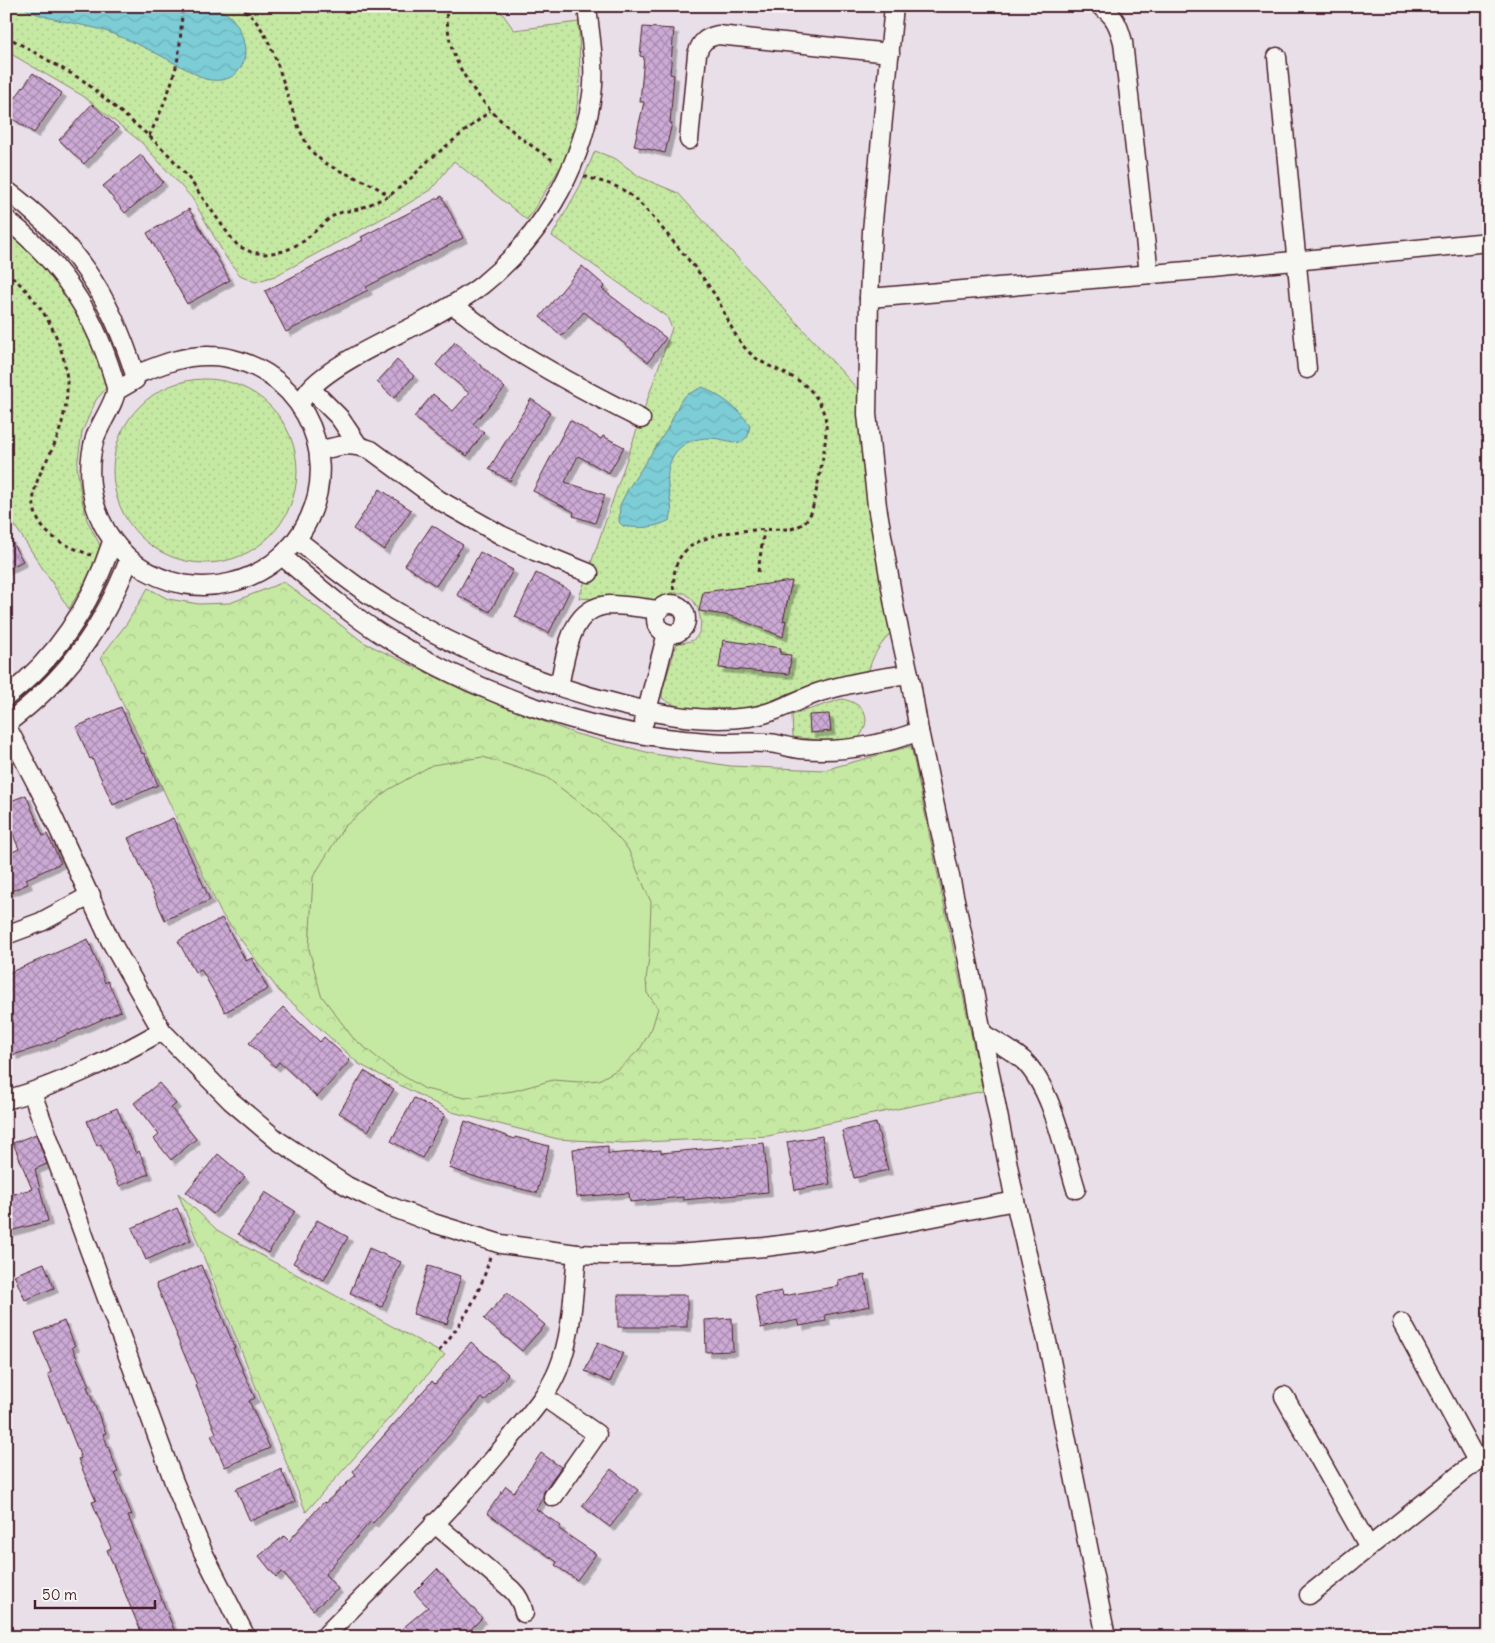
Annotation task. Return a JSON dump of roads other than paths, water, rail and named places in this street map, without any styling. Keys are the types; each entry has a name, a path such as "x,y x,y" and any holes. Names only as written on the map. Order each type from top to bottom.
{"street":[{"path":"299,404 311,388 348,361 453,305 481,286 516,255 532,235 552,206 571,171 592,100 593,64 587,6"},
{"path":"894,6 874,51 867,414 876,497 895,611 919,731 1015,1201 1051,1359 1106,1637"},
{"path":"1100,6 1114,18 1120,29 1123,42 1149,274"},
{"path":"689,140 697,54 700,45 707,38 718,35 874,51"},
{"path":"1277,57 1307,369"},
{"path":"6,190 49,226 87,270 116,320 135,375 135,380 116,391 95,436 91,454 90,473 96,510 112,542 129,560 149,572 173,581 198,586 215,585 249,577 282,556 297,540 312,513 317,498 320,467 319,451 308,419 299,404 276,380 246,363 229,358 203,356 178,359 135,375"},
{"path":"6,219 37,246 73,289 99,338 109,364 116,391"},
{"path":"869,298 1489,242"},
{"path":"453,305 504,343 536,363 641,419"},
{"path":"311,388 338,417 358,445"},
{"path":"319,451 340,445 358,445 370,450 439,500 501,535 590,573"},
{"path":"297,540 380,602 440,636 495,663 598,699 647,711 701,720 748,718 766,714 821,692 880,678 909,674"},
{"path":"6,697 36,671 69,631 92,593 112,542"},
{"path":"282,556 333,600 388,638 448,672 510,699 565,717 641,734 683,740 725,743 768,742 798,749 829,751 867,747 890,742 919,731"},
{"path":"129,560 105,615 72,664 30,707 6,725 47,804 91,895 110,940 162,1031 231,1101 277,1140 347,1186 384,1204 433,1223 501,1244 577,1254 676,1254 764,1248 811,1241 1015,1201"},
{"path":"559,686 571,638 584,614 594,608 609,606 666,607 684,611 686,623 678,632 667,633 658,626 656,621 666,607"},
{"path":"641,734 667,633"},
{"path":"766,714 768,742"},
{"path":"6,935 41,922 91,895"},
{"path":"6,1100 32,1093 77,1076 120,1055 162,1031"},
{"path":"982,1033 1007,1048 1025,1062 1039,1082 1060,1133 1076,1189"},
{"path":"32,1093 174,1482 210,1568 246,1637"},
{"path":"324,1637 493,1460 544,1397 558,1370 565,1345 570,1321 577,1254"},
{"path":"1309,1595 1483,1456 1402,1324"},
{"path":"1284,1396 1368,1547"},
{"path":"544,1397 597,1434 553,1497"},
{"path":"434,1523 512,1590 523,1605 524,1613"}],"water":[{"path":"21,6 197,6 218,10 229,15 238,27 245,50 244,60 241,68 227,79 205,79 131,41 95,28 39,15"},
{"path":"703,387 723,399 739,412 750,425 748,436 740,443 710,438 690,441 683,446 672,458 669,466 668,486 672,511 670,520 659,525 647,527 623,526 619,522 620,505 628,489 668,428 680,402 686,395"}]}
